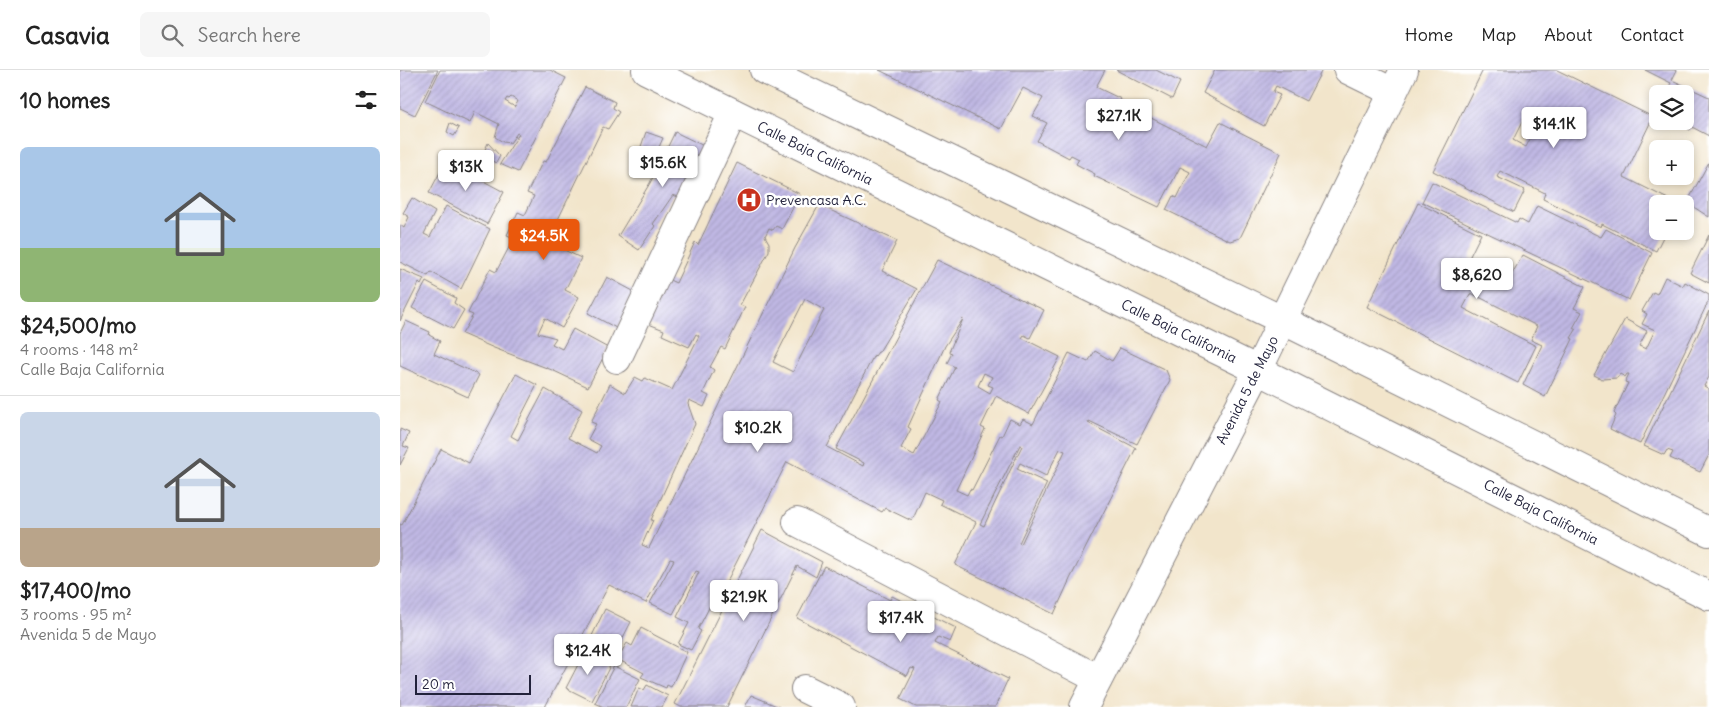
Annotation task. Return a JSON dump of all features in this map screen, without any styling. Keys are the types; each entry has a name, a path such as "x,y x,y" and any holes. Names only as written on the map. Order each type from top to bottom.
{"street":[{"name":"Calle Baja California","path":"646,70 1258,370 1709,596"},
{"path":"764,70 1707,525"},
{"path":"1348,70 1398,81"},
{"name":"Avenida 5 de Mayo","path":"1084,707 1258,370 1398,81"},
{"path":"618,359 733,113"},
{"path":"797,522 1098,679"},
{"path":"805,689 840,707"}],"building":[{"path":"400,70 438,70 415,115 400,108"},
{"path":"440,70 550,70 566,78 518,172 500,164 519,134 517,133 510,143 503,142 495,137 499,124 475,112 470,123 425,101","holes":["511,97 518,101 515,107 505,101"]},
{"path":"879,70 1105,70 1096,87 1121,99 1119,102 1207,146 1220,122 1281,153 1240,238 1230,241 1166,210 1173,196 1177,198 1190,172 1180,167 1159,207 1094,176 1095,174 1076,164 1079,159 1071,155 1069,158 1037,141 1047,123 1033,116 1043,98 1023,88 1001,129"},
{"path":"1116,70 1156,70 1180,82 1172,99"},
{"path":"1215,70 1322,70 1306,101 1276,86 1273,92 1280,95 1264,126 1203,93"},
{"path":"1483,70 1557,70 1649,115 1649,125 1624,177 1660,195 1649,195 1649,240 1662,240 1656,251 1602,224 1601,227 1543,199 1545,193 1500,171 1497,177 1525,190 1514,212 1433,171","holes":["1524,118 1537,125 1526,147 1513,140"]},
{"path":"1645,70 1677,70 1672,80 1683,85 1670,85 1671,83"},
{"path":"585,87 615,102 613,108 619,112 608,129 603,127 547,242 581,258 565,290 579,297 562,328 545,318 538,333 556,338 552,344 562,349 573,329 608,348 588,387 552,370 462,334 473,315 468,313 490,269 496,272 514,238 507,235 518,212 525,215 534,196 527,193 543,161 546,162"},
{"path":"1694,90 1709,97 1709,136 1694,128"},
{"path":"450,123 459,128 454,136 447,132"},
{"path":"646,132 663,138 652,163 637,158"},
{"path":"675,132 706,147 681,198 673,195 653,224 655,226 639,250 618,236 650,183"},
{"path":"488,143 500,156 496,163 482,156"},
{"path":"446,161 504,192 487,224 429,193"},
{"path":"1709,162 1709,217 1694,207 1694,195 1691,195"},
{"path":"737,163 800,194 782,229 776,226 773,230 769,228 765,236 769,243 769,251 740,305 745,307 725,349 721,347 710,367 714,370 703,393 709,396 704,407 689,400 688,404 695,424 651,520 653,520 642,545 649,548 795,248 819,205 897,241 882,271 917,289 879,352 874,355 827,447 863,466 864,463 836,449 937,260 1044,310 1030,338 1024,335 1022,338 1060,357 1029,414 996,396 981,427 985,429 956,490 967,495 970,489 972,490 1010,419 1020,424 1023,419 1033,424 1069,353 1088,362 1095,351 1112,361 1120,348 1166,370 1170,380 1137,444 1089,421 1088,423 1136,448 1054,614 955,565 976,522 940,504 942,500 925,492 912,521 885,508 882,512 787,462 725,585 722,583 699,627 698,629 701,631 691,650 678,644 689,623 677,617 699,572 696,571 673,614 650,603 674,560 670,559 646,603 609,585 545,707 400,707 400,524 402,525 441,449 469,463 516,374 537,385 511,436 518,440 545,389 582,410 568,438 597,453 601,446 588,439 596,424 591,422 610,384 625,393 635,377 643,381 645,378 672,390 699,336 696,334 689,347 662,335 664,330 641,321 663,277 676,283 695,242 698,245","holes":["805,299 824,310 793,372 773,362","963,319 949,352 952,353 947,363 955,367 939,400 942,402 914,455 901,448 911,429 908,427 945,346","984,373 992,377 988,385 993,387 990,393 978,386","1020,445 1022,446 984,526 980,524","1060,449 1065,451 1021,544 1019,543 1047,483 1017,469 1020,463 1046,476"]},
{"path":"1432,182 1517,223 1519,219 1528,224 1537,206 1601,237 1606,229 1652,253 1629,300 1422,202"},
{"path":"412,198 435,212 424,234 430,237 446,206 490,229 461,289 431,272 428,276 400,262 400,225 404,228 409,217 403,213"},
{"path":"1418,203 1481,234 1469,258 1509,279 1523,255 1585,287 1574,308 1582,312 1573,328 1576,330 1571,338 1573,339 1545,397 1523,385 1542,345 1531,340 1537,326 1471,293 1463,308 1536,346 1518,383 1367,307"},
{"path":"1709,235 1709,283 1690,273"},
{"path":"400,269 424,279 421,285 419,283 400,321"},
{"path":"607,277 635,292 618,329 588,313"},
{"path":"1665,277 1683,286 1685,282 1709,295 1709,300 1640,444 1610,429 1616,415 1614,413 1628,383 1625,382 1629,374 1625,377 1620,374 1617,378 1602,379 1594,375 1625,319 1647,331 1639,346 1646,349 1655,330 1642,324 1647,314 1642,311 1653,292 1657,294"},
{"path":"426,282 456,298 454,303 464,310 453,329 412,308"},
{"path":"1709,311 1709,377 1704,386 1709,389 1709,455 1700,472 1670,458 1673,452 1667,450 1664,455 1644,446"},
{"path":"406,321 430,332 429,335 440,341 434,354 479,375 468,397 400,366 400,333"},
{"path":"400,429 409,433 403,446 409,448 400,465"},
{"path":"762,530 822,562 816,577 797,566 727,707 681,707 675,704"},
{"path":"824,566 890,600 892,596 956,628 950,642 938,637 935,643 1008,679 995,707 916,707 900,699 915,669 911,668 907,676 797,618"},
{"path":"605,609 631,622 613,657 588,644"},
{"path":"641,628 687,652 671,687 667,685 666,688 641,677 644,673 617,659 627,643 632,646"},
{"path":"585,651 611,664 592,701 566,688"},
{"path":"614,666 640,679 626,707 604,707 595,703"},
{"path":"647,685 668,696 662,707 631,707 639,688 644,690"},
{"path":"751,695 779,707 745,707"}],"place":[{"name":"Prevencasa A.C.","path":"749,200"}]}
